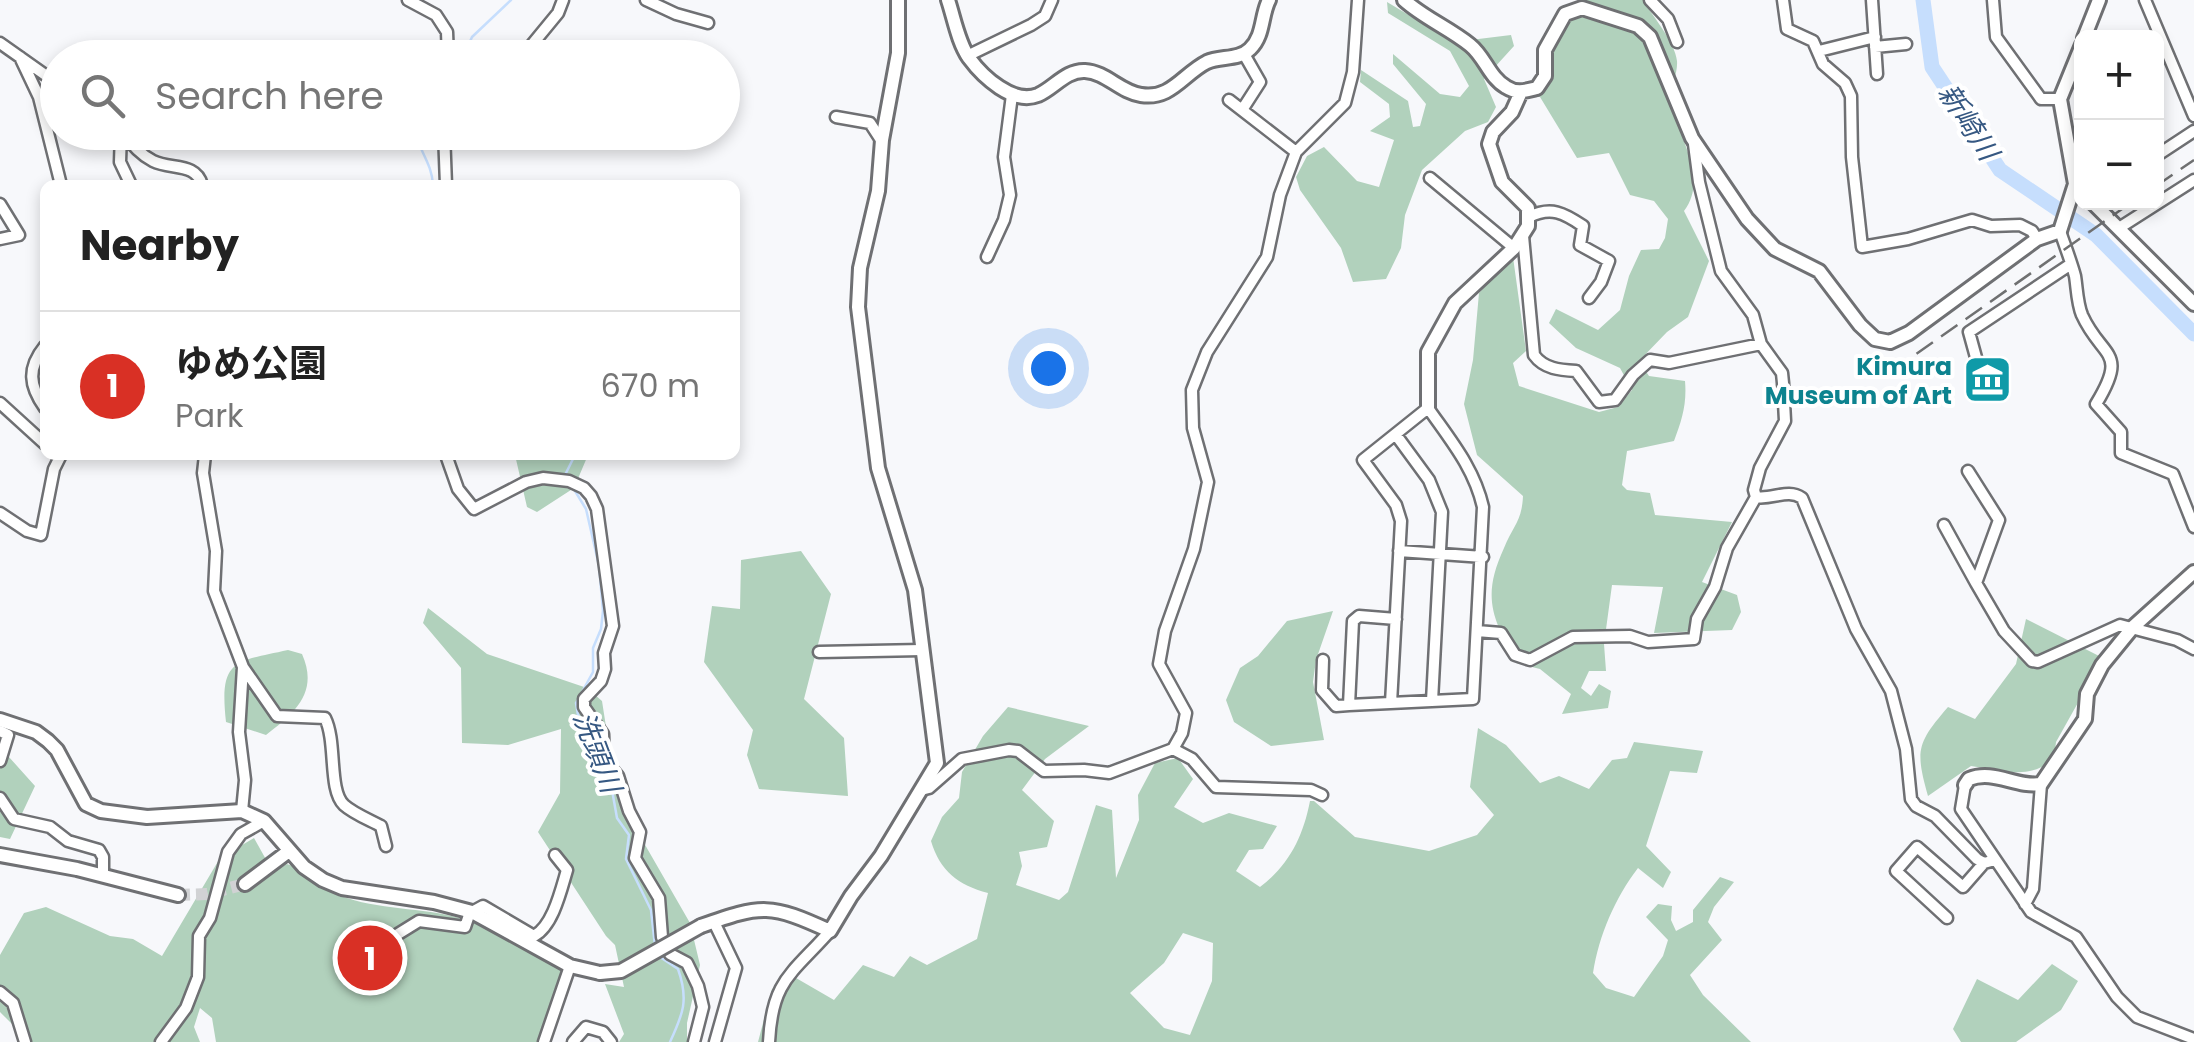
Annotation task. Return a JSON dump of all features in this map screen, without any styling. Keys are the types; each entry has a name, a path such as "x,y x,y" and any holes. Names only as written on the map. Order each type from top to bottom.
{"street":[{"path":"408,0 436,15 447,40"},
{"path":"536,40 558,13 562,0"},
{"path":"646,0 708,23"},
{"path":"769,1042 770,1016 779,986 830,930 881,856 937,763 915,590 878,468 858,306 860,268 878,191 882,140 898,53 898,0"},
{"path":"948,0 967,56 1012,96 1028,98 1083,70 1144,96 1170,92 1210,60 1244,54 1259,36 1266,0"},
{"path":"967,56 1031,25 1044,16 1052,0"},
{"path":"920,790 929,788 962,760 999,751 1018,751 1044,771 1109,774 1173,749 1187,717 1161,672 1161,648 1189,570 1208,482 1193,428 1192,390 1208,352 1267,257 1280,195 1296,152 1345,102 1352,72 1358,0"},
{"path":"1404,0 1474,47 1495,78 1508,89 1521,92 1537,88 1545,76 1545,50 1565,14 1582,8 1638,26 1650,38 1692,138 1747,218 1776,250 1819,271 1875,339 1890,342 1910,333 2037,239 2061,228"},
{"path":"1650,0 1668,19 1677,42"},
{"path":"1783,0 1787,30 1806,36 1819,51 1823,64 1845,83 1851,96 1852,158 1862,247 1908,239 1972,220 1991,226 2020,225 2037,239"},
{"path":"1872,0 1878,74"},
{"path":"1993,0 1996,38 2041,99 2060,100"},
{"path":"2087,30 2099,0"},
{"path":"2145,0 2194,116"},
{"path":"1819,51 1875,42 1906,44"},
{"path":"0,43 40,72"},
{"path":"1242,110 1260,82 1244,54"},
{"path":"20,58 40,100"},
{"path":"2074,65 2060,100 2074,168"},
{"path":"1323,660 1322,690 1336,706 1472,698 1483,507 1468,464 1428,408 1428,352 1454,303 1523,236 1529,217 1522,200 1502,182 1489,144 1492,132 1512,112 1521,92"},
{"path":"987,257 1004,220 1010,195 1004,158 1012,96"},
{"path":"1229,100 1296,152"},
{"path":"836,117 870,123 882,140"},
{"path":"2164,151 2194,131"},
{"path":"1477,631 1501,633 1515,655 1530,660 1572,637 1630,636 1648,642 1694,639 1697,619 1715,587 1728,548 1756,498 1754,490 1760,468 1785,421 1782,373 1761,344 1753,315 1721,271 1698,182 1692,138"},
{"path":"52,150 60,180"},
{"path":"121,150 120,162 129,180"},
{"path":"141,150 154,162 192,171 201,180"},
{"path":"445,150 446,180"},
{"path":"1430,178 1514,248"},
{"path":"2119,228 2194,180"},
{"path":"2074,194 2061,228 2082,314 2108,352 2112,366 2111,379 2096,404 2121,432 2121,453 2172,474 2194,526"},
{"path":"0,204 19,235 0,239"},
{"path":"1529,217 1544,210 1564,213 1584,226 1580,245 1608,261 1602,282 1589,298"},
{"path":"2100,210 2194,304"},
{"path":"1523,236 1534,355 1556,370 1576,371 1599,402 1615,400 1632,375 1650,360 1669,363 1761,344"},
{"path":"1977,360 1969,332 2072,264"},
{"path":"40,352 31,376 40,401"},
{"path":"0,403 40,439"},
{"path":"1391,703 1400,515 1363,460 1428,408"},
{"path":"1396,436 1438,496 1442,512 1432,701"},
{"path":"0,512 26,531 41,535 58,460"},
{"path":"204,460 207,510 216,551 214,590 243,667 276,716 325,718 334,739 336,793 345,806 381,826 386,846"},
{"path":"448,460 458,490 474,509 526,482 543,478 568,481 584,488 598,509 613,626 604,653 602,681 584,699 584,707 603,734 604,760 618,776 628,810 640,832 636,858 659,898 662,937 670,954 688,963 698,986 702,1007 694,1042"},
{"path":"1968,471 1999,520 1976,583"},
{"path":"1756,498 1790,493 1802,498 1856,629 1891,691 1906,749 1910,799 1990,862 2031,912 2080,942 2117,998 2137,1017 2194,1040"},
{"path":"1944,525 2004,630 2022,652 2038,662 2120,625 2177,640 2194,650"},
{"path":"1399,551 1482,557"},
{"path":"2025,904 2033,889 2041,784 2086,718 2092,681 2133,626 2194,572"},
{"path":"1349,705 1353,621 1359,616 1396,619"},
{"path":"818,652 922,650"},
{"path":"242,811 245,780 238,732 243,667"},
{"path":"0,720 36,732 48,741 57,750 78,794 101,812 147,817 242,811 278,833 304,868 342,888 434,902 471,912 570,966 600,973 621,971 708,924 746,910 771,909 830,930"},
{"path":"0,731 8,735 0,761"},
{"path":"1173,749 1192,759 1216,786 1311,790 1322,796"},
{"path":"1990,862 1961,809 1964,785 1968,779 1984,775 2041,784"},
{"path":"0,798 14,819 50,828 68,841 98,850 103,856 102,874"},
{"path":"161,1042 186,1008 198,976 199,936 210,918 228,852 241,834 264,821"},
{"path":"1947,918 1896,871 1917,847 1963,887 1990,862"},
{"path":"246,884 290,851"},
{"path":"0,855 102,874 178,895"},
{"path":"398,934 420,921 465,927 471,912 483,906 534,936 541,932 560,894 567,870 555,856"},
{"path":"708,924 736,968 715,1042"},
{"path":"544,1042 570,966"},
{"path":"0,992 13,1004 25,1042"},
{"path":"573,1042 583,1028 590,1027 603,1032 611,1042"}],"green space":[{"path":"1581,0 1643,0 1672,46 1677,66 1672,100 1693,170 1691,198 1684,211 1709,261 1688,317 1639,361 1649,376 1685,381 1683,412 1674,441 1627,451 1622,485 1627,490 1650,493 1655,515 1732,522 1702,582 1737,595 1741,612 1732,630 1654,633 1663,587 1612,585 1604,644 1606,671 1589,671 1581,688 1591,696 1599,684 1611,691 1608,708 1562,714 1571,694 1540,669 1516,663 1496,620 1493,581 1519,518 1523,496 1477,455 1464,404 1473,360 1479,293 1513,257 1526,351 1513,363 1519,386 1599,412 1618,407 1632,390 1620,368 1576,348 1549,323 1556,309 1598,330 1620,310 1641,250 1659,249 1668,219 1654,201 1630,195 1609,153 1577,158 1540,97 1531,95"},
{"path":"1387,2 1454,42 1511,35 1514,46 1484,79 1496,107 1488,122 1465,131 1422,170 1405,215 1401,248 1386,279 1353,282 1341,248 1300,190 1296,177 1307,156 1324,147 1357,181 1379,187 1394,140 1370,131 1390,117 1389,104 1360,82 1361,70 1408,101 1413,127 1420,126 1426,104 1393,64 1393,54 1440,94 1460,97 1469,86 1450,51 1388,13"},
{"path":"516,460 586,460 574,488 537,512 527,507"},
{"path":"801,551 831,594 804,699 844,738 848,796 759,789 747,755 753,730 704,662 712,606 740,609 741,560"},
{"path":"428,608 487,654 587,688 602,701 614,778 625,810 690,923 700,965 687,1023 687,1042 619,1042 624,1034 605,984 624,987 615,945 538,832 560,793 561,729 508,745 462,743 461,668 423,623"},
{"path":"1333,611 1316,660 1313,682 1324,740 1271,746 1234,722 1226,700 1240,668 1258,656 1287,621"},
{"path":"2026,619 2103,658 2056,742 2054,759 2024,772 1971,766 1928,796 1920,757 1925,739 1948,707 1975,719 2016,664"},
{"path":"288,650 302,654 307,667 306,691 295,710 266,735 226,722 225,686 234,667 255,657"},
{"path":"1008,707 1089,726 1045,759 1022,790 1054,821 1047,847 1019,852 1022,866 1016,885 1059,900 1068,892 1096,805 1112,810 1116,878 1139,820 1138,795 1155,763 1178,758 1193,779 1174,807 1203,823 1229,813 1277,826 1263,849 1249,850 1236,871 1260,887 1293,849 1310,801 1355,837 1429,851 1477,835 1494,815 1470,787 1478,728 1506,745 1540,783 1559,776 1589,789 1612,760 1627,758 1634,742 1703,751 1697,773 1670,771 1646,846 1671,872 1663,888 1638,868 1609,918 1593,973 1606,988 1634,997 1663,956 1668,940 1646,917 1658,904 1672,906 1671,920 1676,931 1693,922 1693,910 1720,877 1734,882 1714,907 1708,922 1722,940 1690,975 1703,995 1751,1042 758,1042 772,989 796,978 834,1000 863,965 894,977 910,956 927,965 977,939 988,893 952,875 939,861 931,841 942,817 959,798 962,772 983,736","holes":["1183,933 1213,943 1212,981 1190,1035 1164,1028 1130,993 1164,963"]},
{"path":"0,747 35,786 10,839 0,837"},
{"path":"254,838 273,872 287,864 347,898 469,921 496,932 572,976 549,1042 216,1042 212,1018 200,1008 194,1027 200,1042 30,1042 0,1012 0,955 24,913 46,907 110,936 133,939 162,956 220,858"},
{"path":"2052,964 2078,981 2061,1010 2016,1042 1961,1042 1953,1029 1977,979 2018,1000"}],"waterway":[{"name":"洗頭川","path":"471,40 511,0"},
{"name":"新崎川","path":"1923,0 1932,67 2000,170 2096,235 2194,334"},
{"name":"洗頭川","path":"422,150 432,180"},
{"name":"洗頭川","path":"565,475 572,460"},
{"name":"洗頭川","path":"572,486 586,509 599,566 603,611 593,648 593,672 576,703 578,715 593,732 600,769 612,790 617,818 629,835 626,859 651,910 655,946"},
{"name":"洗頭川","path":"660,957 678,969 684,998 670,1042"}],"tunnel":[{"path":"178,895 207,894 245,884"}],"railway":[{"path":"2164,181 2194,160"},
{"path":"1892,371 2121,210"}],"place":[{"name":"Kimura Museum of Art","path":"1987,380"},
{"name":"ゆめ公園","path":"370,958"}]}
